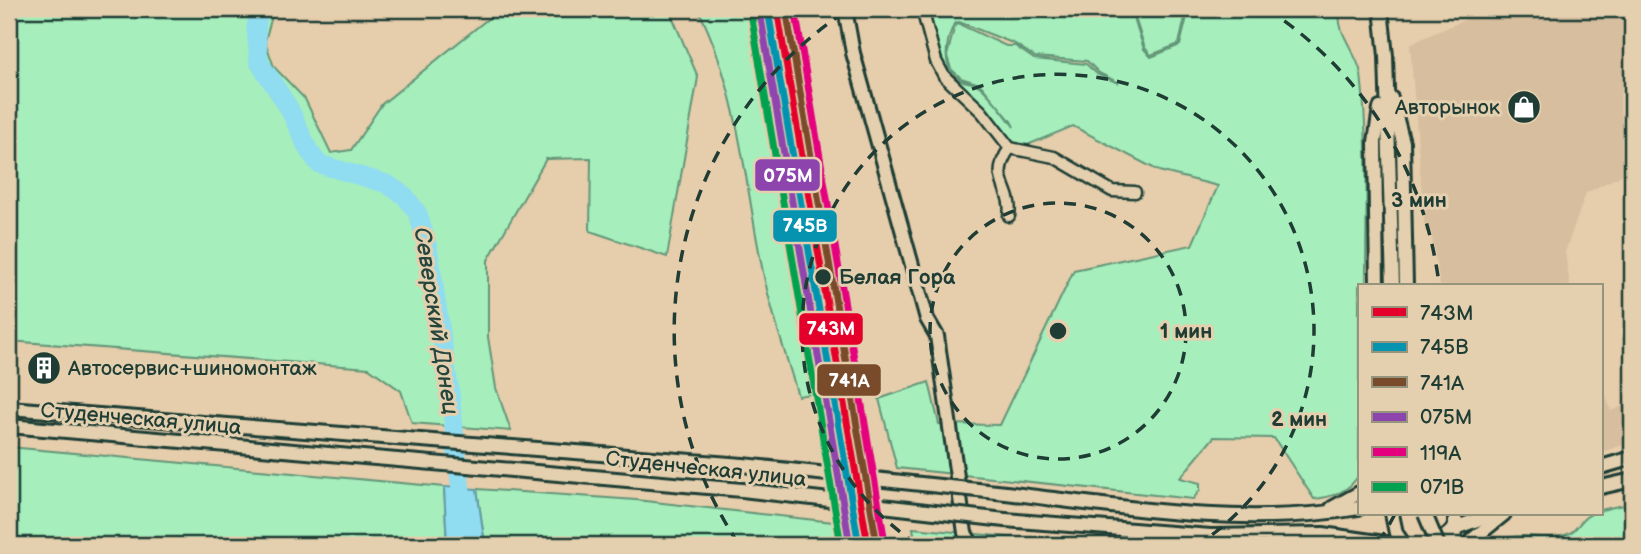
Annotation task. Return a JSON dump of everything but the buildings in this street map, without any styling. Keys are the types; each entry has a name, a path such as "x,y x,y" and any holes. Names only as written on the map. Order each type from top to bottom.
{"main road":[{"path":"845,9 853,53 927,319 937,337 965,533 972,545"},
{"path":"1381,9 1392,284"},
{"path":"1377,284 1376,142 1385,77"},
{"path":"1385,77 1403,142 1406,284"},
{"name":"Студенческая улица","path":"9,408 743,465 1206,515 1314,514 1358,508"},
{"name":"Студенческая улица","path":"9,426 385,461 742,490 1005,520 1211,536 1323,534 1401,545"},
{"path":"1602,467 1632,458"},
{"path":"1602,487 1628,481 1619,462"},
{"path":"1314,514 1358,493"},
{"path":"1392,516 1401,545"},
{"path":"1426,516 1437,545 1455,528 1488,516"},
{"path":"1454,545 1455,516"},
{"path":"1471,545 1473,539 1502,516"}],"street":[{"path":"922,9 936,61 944,76 982,112 1010,148 1054,157 1112,191 1135,192"},
{"path":"1009,216 1011,207 999,174 1003,158 1010,148"}],"shaded area":[{"name":"Авторынок","path":"1489,9 1632,9 1632,170 1586,193 1565,252 1570,284 1440,284 1431,232 1425,232 1410,44"},
{"path":"1602,384 1611,411 1632,402 1632,442 1602,452"}],"green space":[{"path":"9,9 274,9 265,41 274,67 305,99 331,153 351,150 382,104 500,9 669,9 698,77 667,257 590,231 591,158 546,159 488,260 488,337 496,388 511,431 412,423 401,391 369,368 9,341"},
{"path":"698,9 754,9 825,392 798,396 764,279 731,101 711,39"},
{"path":"926,9 1131,9 1144,49 1151,57 1180,45 1189,9 1341,9 1340,25 1361,74 1366,153 1366,284 1358,284 1358,476 1350,486 1334,495 1314,499 1274,438 1214,437 1180,478 1200,483 1200,490 1193,499 897,468 879,399 929,382 939,424 1000,425 1074,270 1192,245 1218,186 1159,171 1073,126 1025,146 1010,145 959,90 937,60","holes":["959,22 1015,44 1035,57 1087,61 1099,73 1119,83 1098,75 1086,64 1034,59 1015,46 1006,46 959,24 955,25 947,56 947,47 954,24","947,56 951,69 961,78 980,84 1011,121 1014,127 982,88 954,75 947,62"]},
{"path":"1132,9 1187,9 1179,44 1151,55 1145,48"},
{"path":"9,447 444,487 447,545 9,545"},
{"path":"477,489 636,500 851,524 854,545 485,545"},
{"path":"1632,503 1632,545 1494,545 1513,537 1561,536 1572,532 1588,516 1602,516 1602,510"},
{"path":"913,528 1091,545 916,545"}],"water":[{"path":"444,487 477,489 485,545 447,545"}],"waterway":[{"name":"Северский Донец","path":"259,9 256,29 259,62 289,108 309,151 319,164 387,184 405,196 418,214 428,247 450,393 467,545"}],"transit line":[{"name":"743М","path":"777,9 868,545"},
{"name":"741А","path":"786,9 877,544"},
{"name":"119А","path":"795,9 885,542"},
{"name":"745В","path":"768,10 859,545"},
{"name":"075М","path":"760,12 850,545"},
{"name":"071В","path":"751,13 841,545"}],"place":[{"name":"Авторынок","path":"1524,107"},
{"name":"Белая Гора","path":"823,277"},
{"name":"Автосервис+шиномонтаж","path":"44,368"}]}
